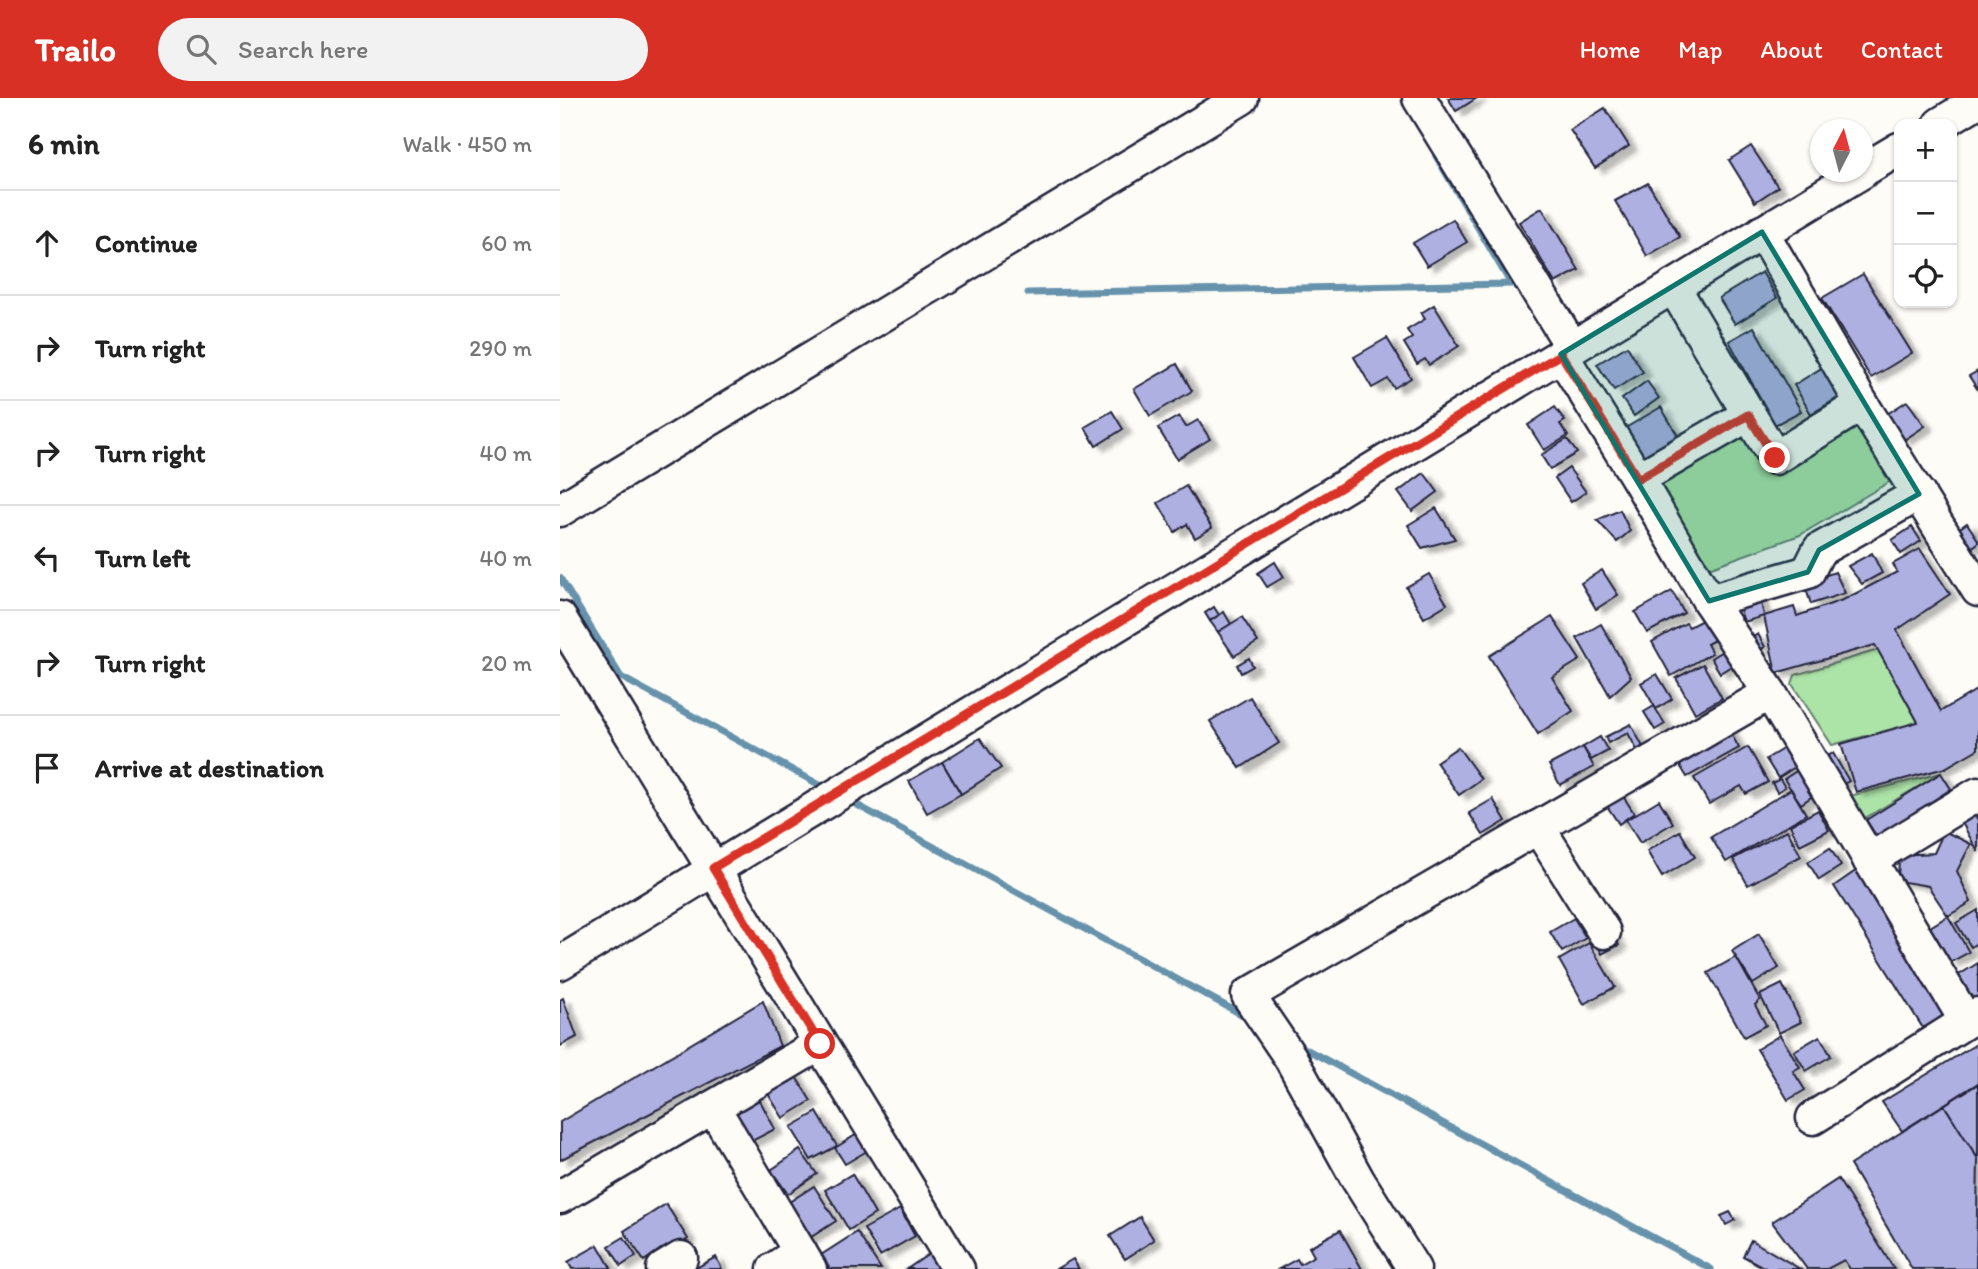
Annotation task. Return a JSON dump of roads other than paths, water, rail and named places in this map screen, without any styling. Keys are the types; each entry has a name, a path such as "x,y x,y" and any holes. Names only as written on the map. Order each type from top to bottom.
{"street":[{"path":"560,510 1242,98"},
{"path":"1419,98 1710,601 1770,693 1869,860 1972,1018 1813,1118"},
{"path":"1948,119 1978,101"},
{"path":"1873,164 1894,152"},
{"path":"560,963 1844,182"},
{"path":"1762,232 1862,404 1919,494 1974,573"},
{"path":"1673,286 1775,458 1862,404"},
{"path":"1638,479 1748,415"},
{"path":"1710,601 1808,572 1819,550 1919,494"},
{"path":"560,618 958,1269"},
{"path":"1414,1269 1358,1180 1290,1057 1248,995 1770,693"},
{"path":"1869,860 1978,793 1971,781 1978,777"},
{"path":"1538,828 1604,932"},
{"path":"560,1197 820,1044"},
{"path":"713,1107 795,1263"}],"waterway":[{"path":"1028,293 1511,284 1436,156"},
{"path":"560,578 621,677 829,790"},
{"path":"846,799 1250,1019"},
{"path":"1295,1043 1711,1269"}]}
